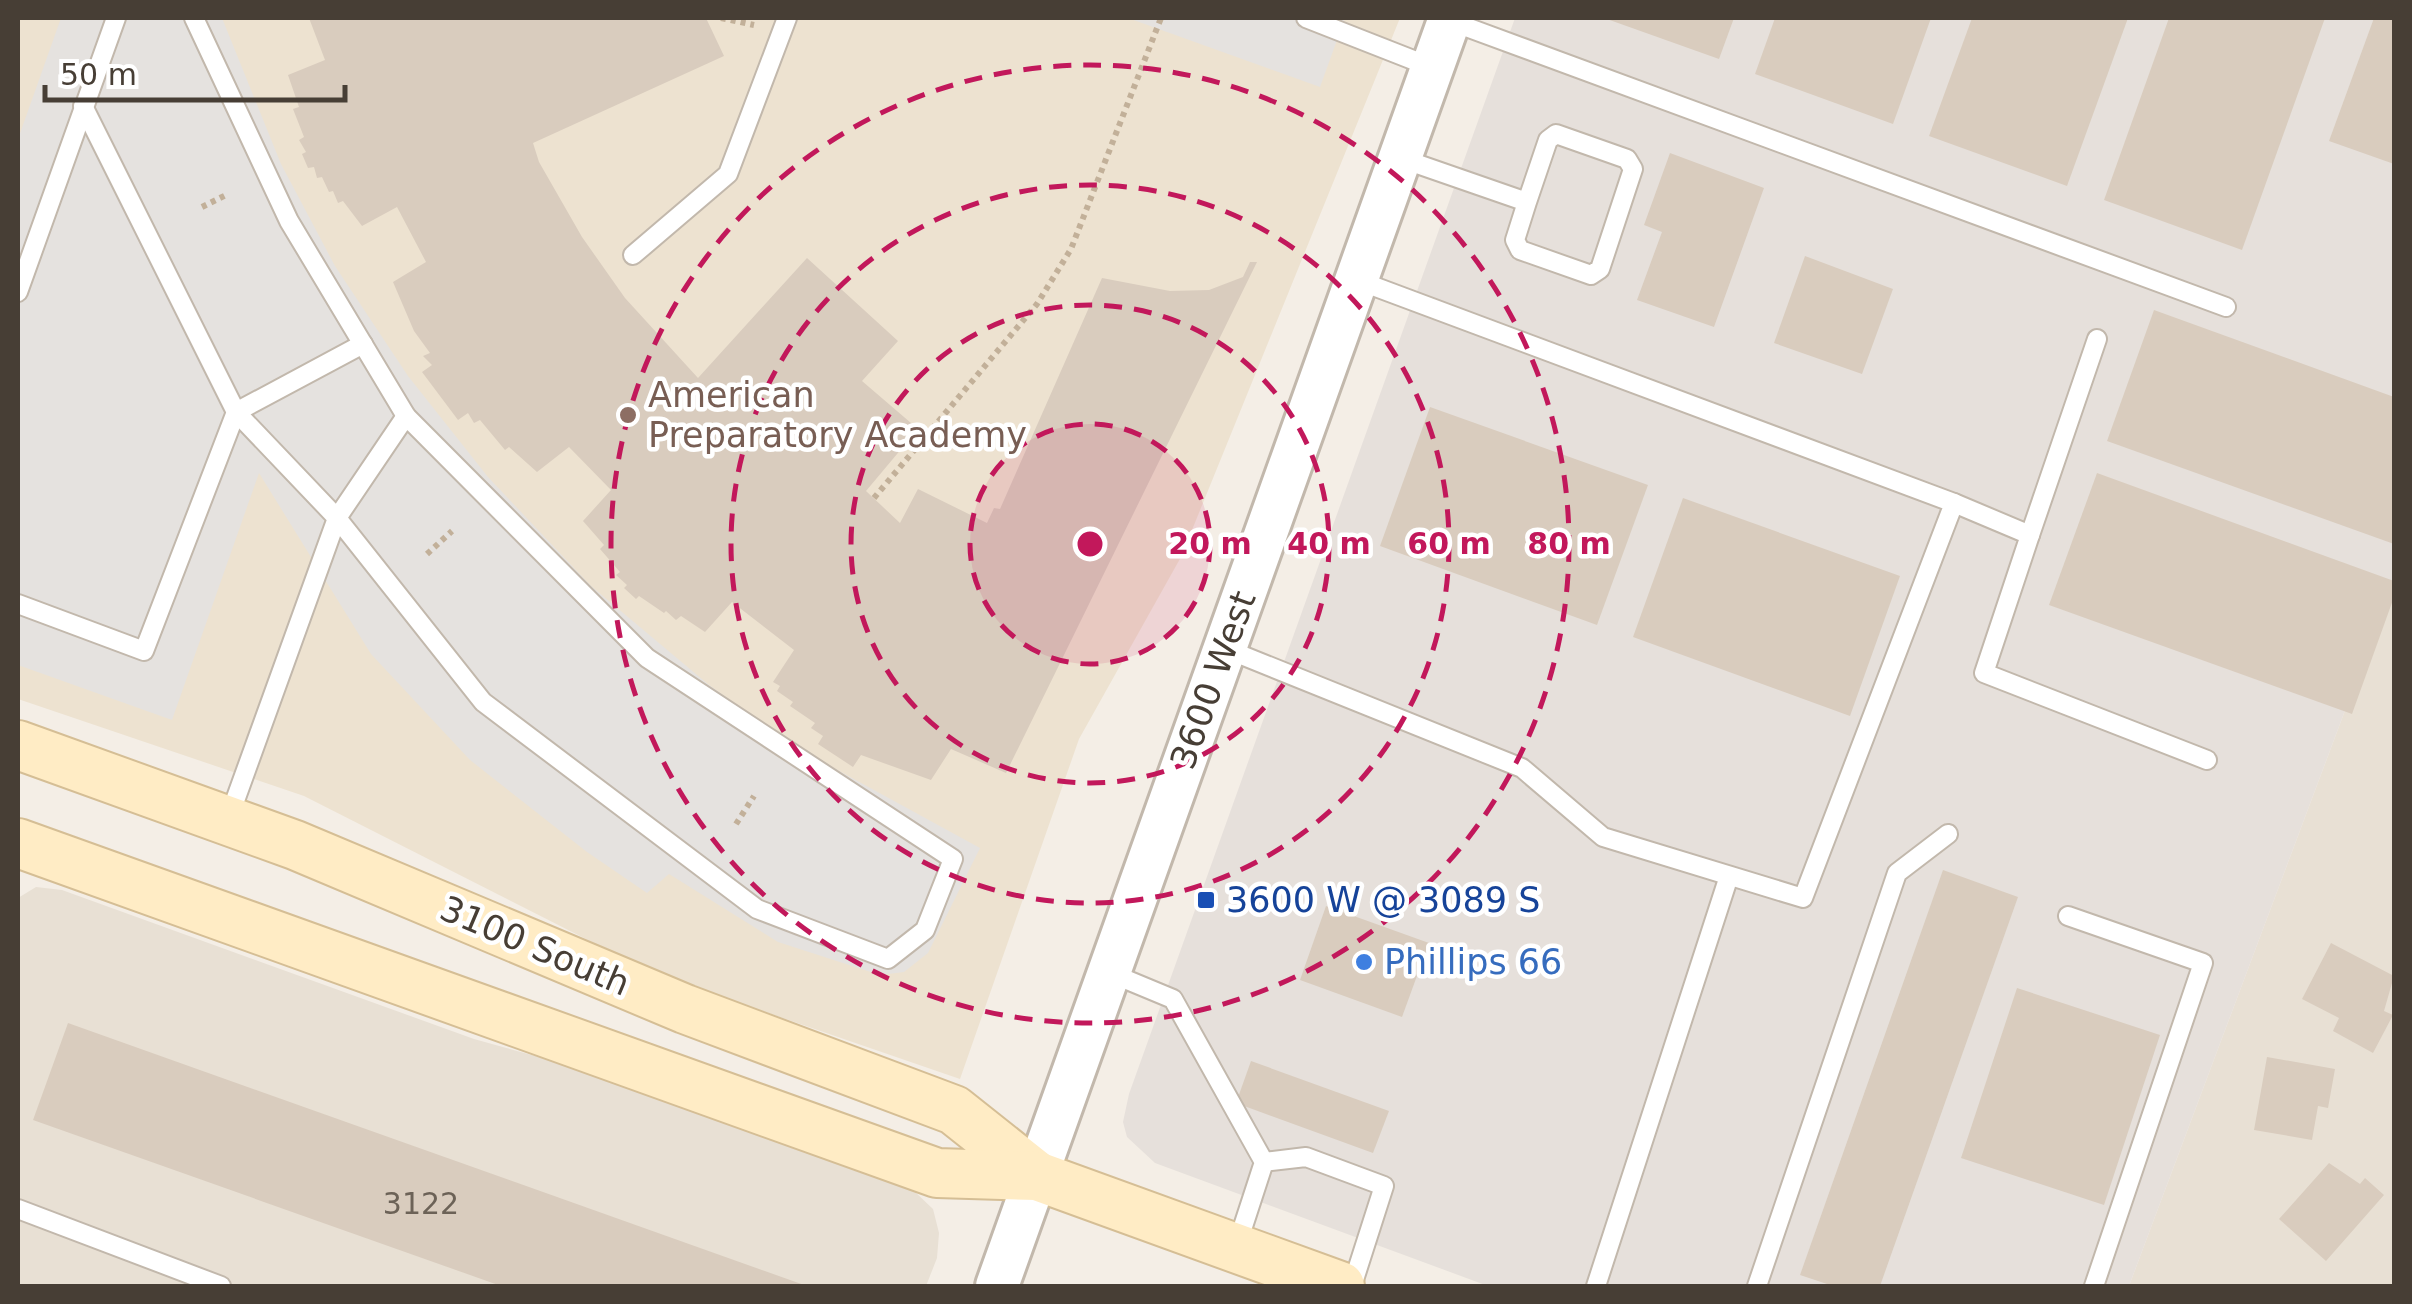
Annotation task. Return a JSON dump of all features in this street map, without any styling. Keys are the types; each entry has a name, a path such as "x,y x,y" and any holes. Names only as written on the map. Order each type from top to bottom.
{"main road":[{"name":"3100 South","path":"18,745 228,820 685,1009 954,1110 1036,1176"},
{"name":"3100 South","path":"18,842 938,1173 1036,1176 1340,1286"}],"street":[{"name":"3600 West","path":"997,1286 1450,19"}],"lane":[{"path":"18,292 116,18"},
{"path":"84,106 236,412 338,518 483,702 757,909 888,958 926,930 954,858 648,658 406,416 289,221 194,18"},
{"path":"633,255 728,174 786,18"},
{"path":"1306,18 1432,67"},
{"path":"1450,19 2226,307"},
{"path":"1556,134 1627,159 1632,168 1600,269 1591,275 1520,250 1515,240 1527,202 1548,140 1556,134"},
{"path":"1400,157 1527,202"},
{"path":"1356,280 2030,536"},
{"path":"2098,339 1984,672 2207,760"},
{"path":"18,604 144,651 236,412 362,344"},
{"path":"228,820 338,518 406,416"},
{"path":"1224,648 1522,768 1604,837 1804,898 1954,504"},
{"path":"1757,1286 1897,873 1948,834"},
{"path":"1596,1286 1729,876"},
{"path":"2068,916 2203,963 2094,1286"},
{"path":"1108,972 1173,999 1264,1162 1236,1248"},
{"path":"1264,1162 1306,1156 1384,1186 1352,1286"},
{"path":"18,1209 221,1286"}],"path":[{"path":"721,18 757,25"},
{"path":"874,498 1037,304 1071,248 1161,18"},
{"path":"202,206 228,194"},
{"path":"426,554 452,531"},
{"path":"736,824 754,796"}],"shaded area":[{"name":"American Preparatory Academy","path":"18,18 1400,18 1181,557 1079,739 960,1079 655,974 304,796 18,699"},
{"path":"61,18 222,18 281,164 335,266 408,376 488,477 591,586 709,685 799,749 980,848 928,953 904,972 880,975 778,942 669,874 647,893 587,852 470,760 371,654 259,473 172,720 18,665 18,139"},
{"path":"1128,18 1345,18 1320,87"},
{"path":"1515,18 2394,18 2394,580 2129,1286 1488,1286 1155,1163 1127,1137 1123,1122 1129,1094"},
{"path":"2394,580 2394,1286 2129,1286"},
{"path":"36,887 62,890 474,1039 564,1064 913,1190 933,1209 939,1233 937,1258 926,1286 18,1286 18,898"}],"building":[{"name":"American Preparatory Academy","path":"309,18 706,18 724,56 533,143 539,162 582,237 625,298 698,378 807,258 898,341 862,381 918,429 866,491 900,523 918,489 987,523 994,508 1000,509 1102,278 1170,291 1209,290 1243,277 1250,262 1257,262 1006,773 951,749 931,780 861,755 853,767 818,744 823,736 811,728 815,723 790,706 793,702 777,691 780,686 773,682 794,650 732,602 705,632 681,616 676,620 639,596 636,599 624,588 627,585 616,575 620,572 600,549 604,545 583,521 611,490 569,447 537,472 509,447 505,450 480,420 474,423 468,413 458,420 422,372 432,365 423,356 430,353 414,331 393,282 426,262 397,207 362,226 343,201 338,203 333,191 329,192 322,177 317,178 314,167 308,168 302,154 306,152 299,140 304,137 293,109 299,107 288,75 325,60"},
{"path":"1604,18 1734,18 1719,59"},
{"path":"1775,18 1931,18 1893,124 1755,74"},
{"path":"1972,18 2128,18 2067,186 1929,136"},
{"path":"2169,18 2325,18 2242,250 2104,200"},
{"path":"2374,18 2394,18 2394,164 2329,141"},
{"path":"1670,153 1764,188 1714,327 1637,300 1662,232 1644,225"},
{"path":"1805,256 1893,289 1862,374 1774,343"},
{"path":"2154,310 2394,397 2394,544 2107,441"},
{"path":"1430,407 1648,485 1597,625 1380,546"},
{"path":"2097,473 2394,581 2394,597 2352,714 2049,605"},
{"path":"1683,498 1900,576 1850,716 1633,637"},
{"path":"1943,870 2018,897 1880,1286 1833,1286 1800,1275"},
{"name":"Phillips 66","path":"1326,906 1429,943 1402,1017 1300,980"},
{"path":"2331,943 2394,976 2384,1011 2393,1015 2373,1053 2333,1031 2339,1018 2302,999"},
{"path":"2017,988 2160,1035 2104,1205 1961,1158"},
{"path":"68,1023 807,1286 501,1286 33,1120"},
{"path":"2267,1057 2335,1069 2328,1108 2318,1106 2312,1140 2254,1130"},
{"path":"1251,1061 1389,1111 1373,1153 1236,1103"},
{"path":"2329,1163 2360,1184 2365,1178 2384,1195 2326,1261 2279,1219"}],"place":[{"name":"American Preparatory Academy","path":"628,415"},
{"name":"3600 W @ 3089 S","path":"1206,900"},
{"name":"Phillips 66","path":"1364,962"}]}
